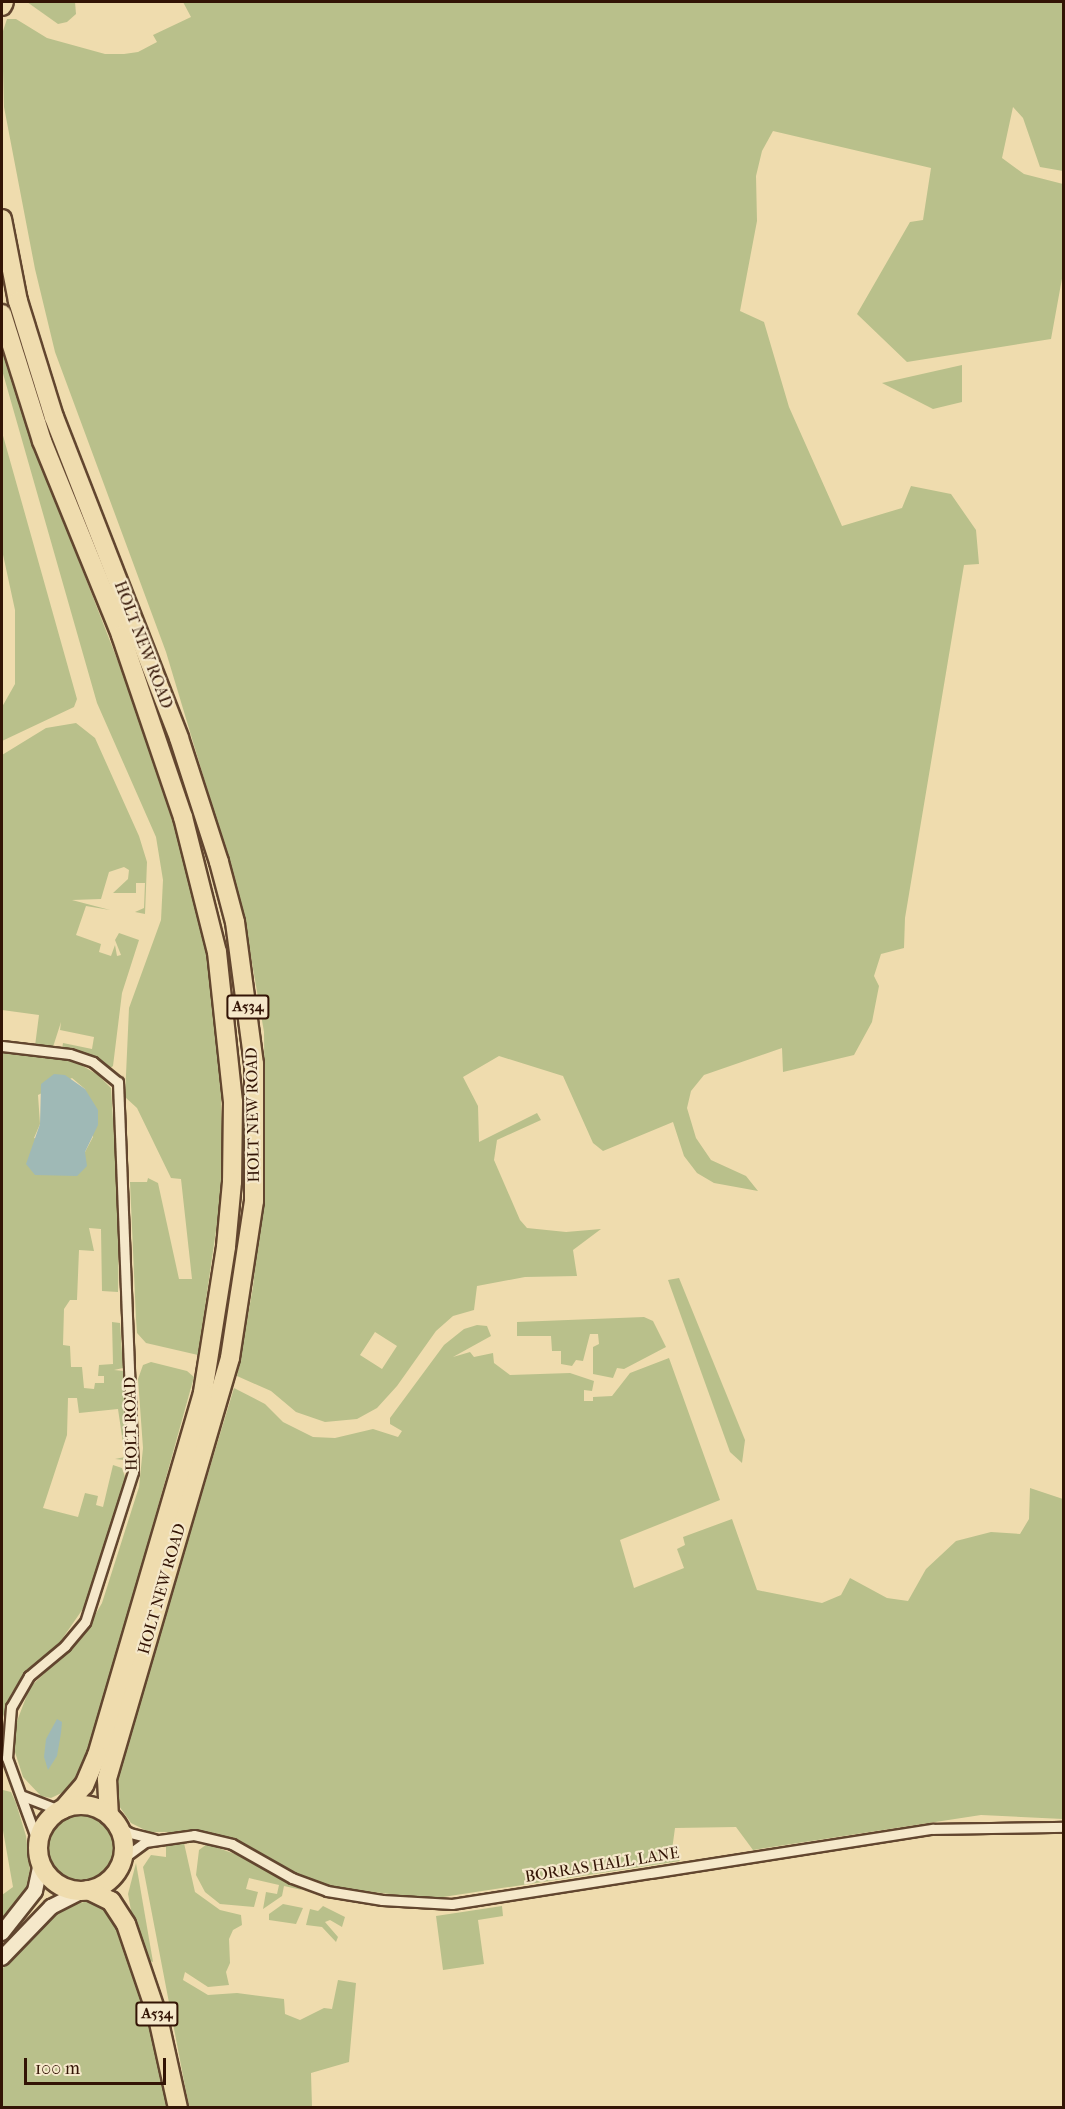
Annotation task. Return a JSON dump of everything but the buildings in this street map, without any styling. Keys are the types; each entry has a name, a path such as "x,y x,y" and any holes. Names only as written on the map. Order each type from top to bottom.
{"highway":[{"path":"2,6 4,2"},
{"name":"HOLT NEW ROAD","path":"2,219 18,301 54,417 178,738 216,852 235,922 254,1064 254,1201 230,1358 107,1779 113,1820"},
{"name":"HOLT NEW ROAD","path":"2,314 42,441 121,635 183,817 217,952 233,1102 226,1247 203,1393 97,1755 84,1785 62,1809"},
{"path":"87,1805 113,1820 123,1837 122,1861 111,1878 86,1890 55,1882 41,1862 38,1843 48,1821 62,1809 87,1805"},
{"name":"A534","path":"122,1861 126,1924"},
{"name":"A534","path":"86,1890 111,1901 126,1924 158,2018 178,2108"}],"street":[{"name":"HOLT ROAD","path":"2,1046 70,1054 93,1062 118,1082 133,1472 85,1622 65,1646 29,1676 11,1707 7,1758 38,1843"},
{"path":"23,1797 62,1809"},
{"name":"BORRAS HALL LANE","path":"113,1820 130,1833 156,1839"},
{"name":"BORRAS HALL LANE","path":"122,1861 138,1846 156,1839 185,1835 214,1838 246,1850 292,1878 327,1891 382,1900 452,1904 933,1829 1064,1827"},
{"path":"2,1933 35,1891 41,1862"},
{"path":"2,1958 51,1907 86,1890"}],"green space":[{"path":"27,2 75,2 76,14 67,22 58,24"},
{"path":"183,2 1063,2 1063,171 1040,167 1023,118 1013,107 1002,158 1024,174 1063,184 1063,273 1051,339 907,362 857,314 910,222 923,220 931,168 773,131 762,151 756,176 757,221 740,311 764,322 789,407 842,526 902,508 911,486 951,494 976,530 979,564 964,565 905,918 904,948 881,954 874,976 879,986 872,1022 854,1055 783,1072 782,1048 704,1075 691,1091 687,1108 696,1138 711,1160 746,1176 758,1191 714,1183 697,1173 684,1156 673,1122 603,1151 593,1143 563,1076 499,1056 463,1077 478,1106 479,1142 537,1113 541,1120 497,1140 494,1160 520,1220 527,1228 566,1232 601,1229 573,1250 577,1276 525,1277 477,1286 474,1310 453,1316 436,1331 397,1386 377,1408 357,1419 325,1422 296,1412 271,1391 237,1376 253,1287 265,1171 264,1032 242,905 166,652 55,352 35,269 4,107 2,34 7,19 16,19 47,38 105,54 124,54 138,52 157,42 153,35 191,17","holes":["375,1332 397,1346 382,1369 360,1355"]},
{"path":"2,341 26,425 138,713 192,883 207,949 220,1050 223,1182 198,1355 146,1343 137,1333 130,1182 147,1182 148,1178 158,1183 179,1279 192,1279 181,1179 171,1178 137,1108 125,1097 129,1008 161,920 163,880 156,837 97,703 2,370"},
{"path":"962,365 962,402 933,409 882,383"},
{"path":"2,432 77,699 74,707 2,741 2,707 15,684 15,610 2,550"},
{"path":"76,723 95,738 139,836 147,862 145,914 135,912 144,908 145,883 136,883 136,893 113,893 128,879 129,870 124,867 109,872 101,899 72,900 110,910 86,906 76,935 101,944 99,952 111,956 115,945 117,956 121,955 115,940 119,933 139,940 122,993 113,1066 109,1069 91,1055 62,1049 63,1043 92,1049 94,1037 60,1030 61,1022 53,1047 35,1046 39,1015 2,1010 2,755 46,728"},
{"path":"2,1050 71,1059 98,1075 111,1088 119,1217 118,1292 102,1291 101,1229 89,1228 94,1251 79,1250 77,1300 70,1300 64,1309 63,1345 70,1346 71,1367 82,1367 84,1388 94,1389 95,1383 104,1383 104,1376 98,1376 99,1365 113,1364 112,1322 120,1323 123,1368 114,1370 124,1371 129,1456 125,1460 115,1459 125,1457 118,1409 79,1413 77,1398 68,1398 67,1435 43,1508 78,1517 85,1493 98,1496 96,1505 103,1507 113,1465 122,1468 126,1480 89,1600 60,1642 26,1671 11,1694 2,1720","holes":["72,1078 85,1089 93,1137 85,1152 34,1138 40,1124 38,1095"]},
{"path":"679,1278 745,1440 742,1463 730,1452 668,1280"},
{"path":"644,1317 653,1321 666,1347 624,1369 617,1368 613,1378 593,1374 593,1347 599,1344 598,1334 590,1334 583,1361 576,1360 572,1366 561,1364 561,1351 552,1351 551,1336 517,1336 517,1322"},
{"path":"477,1325 487,1326 491,1336 453,1357 470,1352 474,1357 493,1353 494,1363 510,1375 570,1373 594,1381 592,1391 584,1390 584,1401 593,1401 593,1397 612,1396 630,1373 669,1358 720,1500 620,1540 634,1588 684,1568 677,1549 685,1545 683,1537 732,1519 757,1590 822,1603 841,1595 850,1578 887,1598 908,1601 926,1569 956,1541 991,1532 1020,1534 1029,1519 1030,1488 1063,1499 1063,1819 981,1815 753,1850 736,1827 675,1828 672,1850 680,1861 430,1899 317,1885 292,1876 236,1841 201,1832 149,1832 131,1823 119,1806 114,1784 234,1388 265,1404 283,1422 313,1437 335,1438 373,1429 398,1437 402,1431 390,1424 390,1418 444,1345 464,1329"},
{"path":"151,1362 187,1371 194,1377 89,1754 70,1789 51,1798 41,1796 23,1777 14,1749 14,1729 30,1687 81,1639 102,1603 139,1487 143,1448 138,1379 143,1365"},
{"path":"3,1790 11,1792 16,1803 26,1836 30,1870 25,1896 2,1922 2,1895 13,1887 2,1825"},
{"path":"81,1812 95,1815 107,1822 114,1834 117,1848 114,1862 107,1874 95,1881 81,1884 67,1881 55,1874 48,1862 45,1848 48,1834 55,1822 67,1815"},
{"path":"184,1843 195,1892 220,1910 241,1915 242,1925 233,1930 229,1939 230,1963 226,1972 229,1985 208,1987 185,1972 183,1980 208,1995 237,1993 284,1999 285,2014 300,2020 324,2008 332,2009 338,1980 356,1983 349,2062 311,2073 312,2107 189,2107 143,1867 151,1855 166,1857 166,1845"},
{"path":"207,1844 246,1858 302,1890 284,1886 282,1896 263,1909 266,1892 277,1894 279,1885 249,1878 246,1889 258,1892 254,1907 220,1904 205,1892 196,1875 199,1850"},
{"path":"136,1863 153,1962 146,1960 134,1927 128,1894"},
{"path":"92,1900 109,1909 138,1970 170,2107 2,2107 2,1969 60,1908"},
{"path":"283,1904 303,1908 296,1924 269,1920 269,1914"},
{"path":"323,1906 345,1917 342,1927 330,1920 325,1922 338,1937 336,1942 322,1927 306,1925 310,1909 318,1911"},
{"path":"502,1906 503,1916 478,1920 484,1964 443,1970 436,1916"}],"water":[{"path":"54,1074 65,1075 85,1089 98,1110 98,1125 85,1152 87,1166 77,1176 35,1175 26,1164 40,1124 41,1084"},
{"path":"57,1719 62,1722 57,1756 48,1770 44,1757 46,1739"}]}
